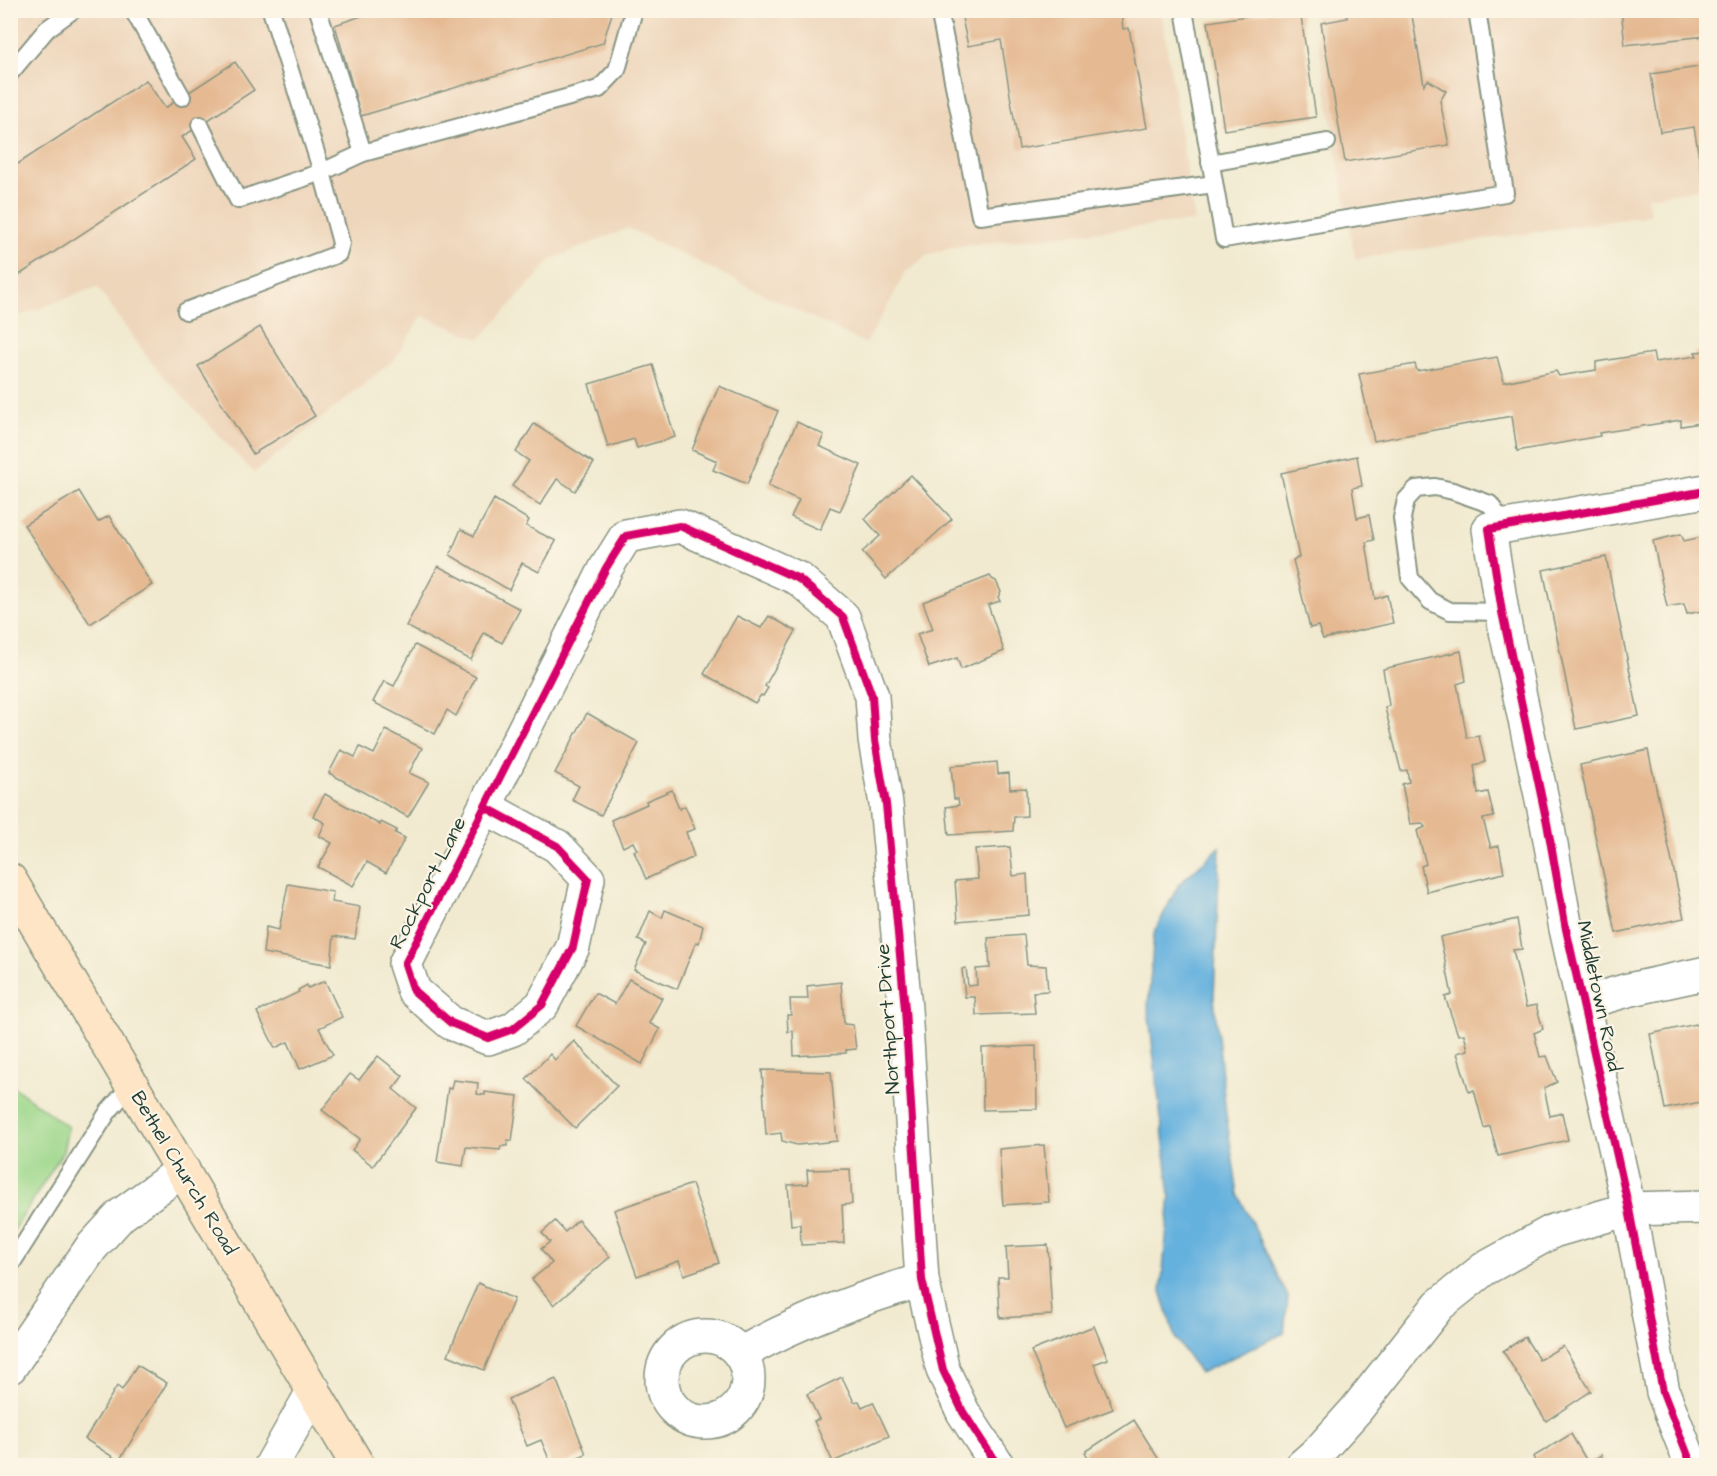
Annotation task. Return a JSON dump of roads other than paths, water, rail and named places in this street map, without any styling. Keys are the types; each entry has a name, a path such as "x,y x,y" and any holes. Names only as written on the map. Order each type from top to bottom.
{"street":[{"path":"1497,528 1707,491"},
{"name":"Rockport Lane","path":"485,807 557,846 588,879 573,947 542,1005 513,1029 488,1038 451,1023 414,991 405,964 606,568 626,536 680,526 800,579"},
{"name":"Middletown Road","path":"1497,528 1502,612 1521,696 1566,929 1629,1209 1663,1392 1692,1466"},
{"name":"Northport Drive","path":"800,579 843,617 872,696 875,740 886,804 905,1009 922,1280 943,1370 963,1412 998,1466"},
{"name":"Bethel Church Road","path":"10,880 358,1466"},
{"path":"1583,1003 1628,990 1707,973"},
{"path":"10,1367 91,1248 121,1215 183,1170"},
{"path":"1302,1466 1320,1450 1356,1410 1439,1305 1484,1269 1553,1231 1629,1209 1707,1207"},
{"path":"740,1354 766,1339 861,1298 922,1280"},
{"path":"271,1466 314,1390"}],"lane":[{"path":"10,73 48,29 73,10"},
{"path":"133,10 182,97"},
{"path":"186,311 338,254 341,243 322,172 271,10"},
{"path":"318,10 363,153"},
{"path":"200,125 238,200 322,172 363,153 599,89 617,70 634,10"},
{"path":"939,10 981,216 1214,184"},
{"path":"1184,10 1224,239 1505,193 1478,10"},
{"path":"1210,163 1327,142"},
{"path":"1497,528 1490,504 1435,487 1416,489 1406,500 1402,518 1410,578 1430,601 1450,610 1502,612"},
{"path":"10,1266 108,1112 132,1084"}],"water":[{"path":"1220,847 1214,998 1226,1115 1238,1194 1288,1297 1284,1333 1200,1373 1175,1338 1161,1291 1170,1196 1148,1007 1154,933 1179,884"}]}
